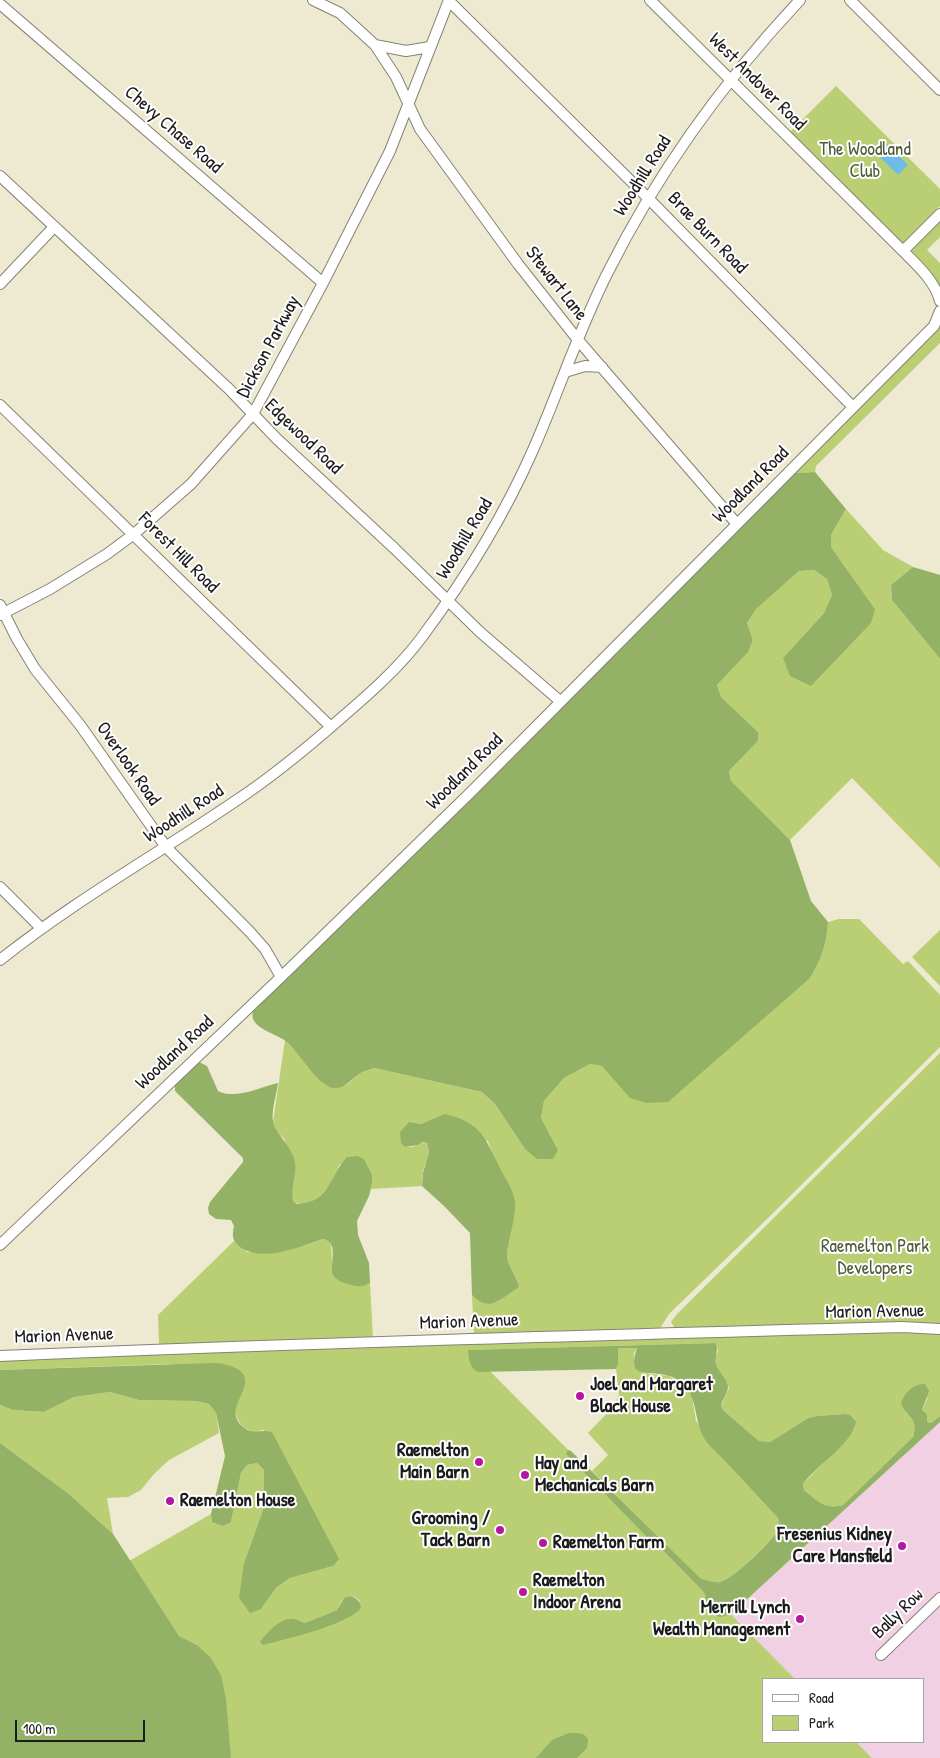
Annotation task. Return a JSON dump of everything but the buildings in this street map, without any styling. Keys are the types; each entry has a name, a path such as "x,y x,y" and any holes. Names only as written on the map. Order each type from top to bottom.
{"street":[{"name":"Stewart Lane","path":"313,0 340,14 375,46 396,77 420,129 490,226 578,340 738,524"},
{"name":"West Andover Road","path":"650,0 903,251"},
{"name":"Woodhill Road","path":"0,960 80,901 166,847 266,780 331,727 400,663 421,639 488,537 515,488 606,276 648,198 700,120 730,80 800,0"},
{"path":"850,0 940,90"},
{"name":"Dickson Parkway","path":"1,611 50,589 134,534 191,484 253,414 323,283 390,151 449,1"},
{"name":"Brae Burn Road","path":"449,1 648,198 853,407"},
{"name":"Chevy Chase Road","path":"0,4 323,283"},
{"path":"375,46 406,51 430,47"},
{"name":"Edgewood Road","path":"0,176 229,389 277,439 480,632 560,701"},
{"path":"940,214 903,251 935,288 940,301"},
{"path":"0,284 54,227"},
{"name":"Woodland Road","path":"0,1245 281,977 478,785 934,326 940,310"},
{"path":"565,372 585,366 602,367"},
{"name":"Forest Hill Road","path":"0,405 331,727"},
{"name":"Overlook Road","path":"1,611 34,669 80,725 166,847 265,949 281,977"},
{"path":"0,886 41,928"},
{"name":"Marion Avenue","path":"0,1356 482,1339 902,1327 940,1329"},
{"name":"Bally Row","path":"880,1655 940,1598"}],"shaded area":[{"path":"940,1422 940,1758 872,1758 857,1743 925,1743 925,1678 794,1678 731,1614"}],"green space":[{"name":"The Woodland Club","path":"836,86 940,189 940,206 902,244 789,133"},
{"path":"940,222 940,237 927,250 940,263 940,289 910,252"},
{"path":"940,323 940,343 816,466 815,472 795,473 794,472"},
{"path":"815,472 846,509 831,535 831,547 875,609 871,623 811,686 790,676 783,658 824,613 832,595 827,579 814,570 799,571 756,609 747,623 753,640 748,652 717,685 721,697 758,732 758,741 729,771 731,781 790,840 811,901 828,922 823,951 810,978 668,1102 647,1103 630,1098 602,1066 590,1064 564,1078 544,1101 541,1118 558,1150 553,1159 537,1159 525,1149 495,1104 482,1092 374,1068 361,1073 344,1086 333,1088 327,1086 315,1075 287,1042 264,1030 255,1022 253,1011 474,796 795,473"},
{"path":"846,509 883,550 913,567 891,585 892,600 940,659 940,868 852,778 790,840 731,782 729,771 758,741 758,732 721,697 717,685 748,651 753,640 747,623 756,608 799,571 814,570 827,579 832,595 824,613 783,658 875,609 831,547 831,535"},
{"path":"913,567 940,575 940,659 892,600 891,585"},
{"path":"839,919 859,919 903,964 908,961 940,995 940,1047 669,1314 659,1330 474,1335 472,1295 485,1303 491,1303 503,1298 519,1285 508,1262 507,1255 514,1211 488,1141 430,1121 421,1124 409,1122 405,1147 412,1147 425,1142 429,1149 422,1186 371,1189 372,1184 340,1164 332,1182 320,1196 304,1204 293,1201 291,1194 293,1181 285,1140 276,1130 273,1122 285,1040 327,1086 348,1084 360,1073 374,1068 482,1092 495,1104 525,1149 558,1150 541,1118 544,1101 564,1078 590,1064 603,1066 631,1098 810,978 823,951 828,922"},
{"path":"940,930 940,986 912,957"},
{"name":"Raemelton Park Developers","path":"940,1053 940,1324 676,1330 671,1322 677,1314"},
{"path":"199,1062 207,1066 218,1091 225,1093 248,1092 278,1083 273,1107 273,1121 276,1130 290,1150 295,1162 292,1196 293,1201 297,1204 308,1202 323,1193 347,1157 357,1156 364,1159 372,1175 372,1184 369,1196 357,1221 358,1235 369,1263 370,1283 356,1286 341,1282 334,1277 332,1270 333,1249 328,1241 323,1239 270,1254 249,1252 235,1242 233,1235 234,1226 231,1220 216,1219 209,1214 210,1202 243,1162 243,1158 175,1091 175,1085"},
{"path":"445,1114 468,1122 481,1134 510,1186 515,1202 507,1255 508,1262 519,1285 518,1288 501,1300 490,1304 479,1301 472,1295 470,1233 422,1186 423,1173 429,1152 427,1143 423,1142 418,1145 405,1147 401,1143 400,1132 409,1122 421,1124"},
{"path":"323,1239 328,1240 331,1244 333,1275 367,1285 370,1283 373,1339 159,1345 158,1315 234,1241 247,1252 307,1245"},
{"path":"896,1331 940,1334 940,1416 931,1423 927,1422 927,1414 922,1410 928,1397 906,1413 914,1424 913,1437 843,1505 836,1506 822,1504 817,1501 804,1490 803,1484 842,1444 855,1427 844,1414 817,1416 808,1418 770,1442 759,1441 724,1411 721,1406 729,1388 727,1382 720,1374 716,1363 715,1357 718,1351 716,1343 469,1350 794,1678 762,1678 762,1743 857,1743 872,1758 0,1758 0,1455 154,1655 197,1645 179,1636 129,1561 211,1514 212,1522 231,1522 241,1473 247,1465 257,1463 264,1470 263,1510 244,1563 261,1609 276,1588 290,1578 333,1566 264,1430 248,1430 240,1423 237,1417 236,1407 245,1381 241,1372 170,1364 0,1370 0,1361 159,1353","holes":["350,1596 360,1601 261,1644 266,1635 278,1624 294,1619 305,1623 337,1610 342,1600"]},
{"path":"716,1343 716,1363 728,1385 721,1406 724,1411 759,1441 770,1442 808,1418 817,1416 844,1414 850,1415 856,1422 848,1439 803,1484 804,1490 822,1504 831,1506 843,1505 913,1437 913,1422 901,1403 910,1389 917,1385 925,1384 929,1391 922,1410 927,1414 927,1422 931,1423 940,1416 940,1422 731,1614 720,1617 708,1613 705,1594 701,1589 566,1454 568,1450 571,1451 701,1579 720,1582 727,1579 753,1558 776,1534 780,1528 778,1518 705,1439 700,1430 692,1397 685,1386 671,1377 637,1370 634,1359 637,1348 618,1348 618,1365 616,1369 478,1372 471,1365 468,1350"},
{"path":"618,1348 637,1348 634,1353 635,1366 642,1373 669,1376 684,1386 692,1396 696,1421 778,1518 780,1528 776,1534 753,1558 727,1579 720,1582 701,1580 592,1471 608,1455 588,1433 614,1406 619,1395 616,1369 618,1365"},
{"path":"213,1363 229,1365 240,1370 243,1374 245,1384 236,1407 237,1418 240,1424 249,1430 272,1432 339,1559 333,1566 290,1578 276,1588 261,1609 250,1613 239,1598 244,1563 263,1510 264,1470 257,1463 247,1465 241,1473 231,1522 223,1526 212,1522 211,1514 225,1456 216,1413 209,1404 196,1401 139,1400 110,1392 74,1397 44,1412 13,1410 0,1405 0,1370"},
{"path":"110,1392 139,1400 196,1401 209,1404 216,1413 219,1433 169,1460 141,1490 128,1497 107,1498 113,1534 69,1494 0,1443 0,1405 13,1410 44,1412 74,1397"},
{"path":"0,1443 69,1494 113,1534 179,1636 197,1645 210,1657 221,1675 226,1699 231,1758 0,1758"},
{"path":"350,1596 358,1600 361,1608 343,1620 315,1631 286,1639 263,1645 260,1642 274,1626 284,1620 295,1619 305,1623 337,1610 344,1598"},
{"path":"569,1733 582,1734 588,1739 587,1748 577,1758 536,1758 552,1740"}],"water":[{"path":"887,144 908,165 898,175 877,154"}],"place":[{"name":"Joel and Margaret Black House","path":"580,1396"},
{"name":"Raemelton Main Barn","path":"479,1462"},
{"name":"Hay and Mechanicals Barn","path":"525,1475"},
{"name":"Raemelton House","path":"170,1501"},
{"name":"Grooming / Tack Barn","path":"500,1530"},
{"name":"Raemelton Farm","path":"543,1543"},
{"name":"Fresenius Kidney Care Mansfield","path":"902,1546"},
{"name":"Raemelton Indoor Arena","path":"523,1592"},
{"name":"Merrill Lynch Wealth Management","path":"800,1619"}]}
